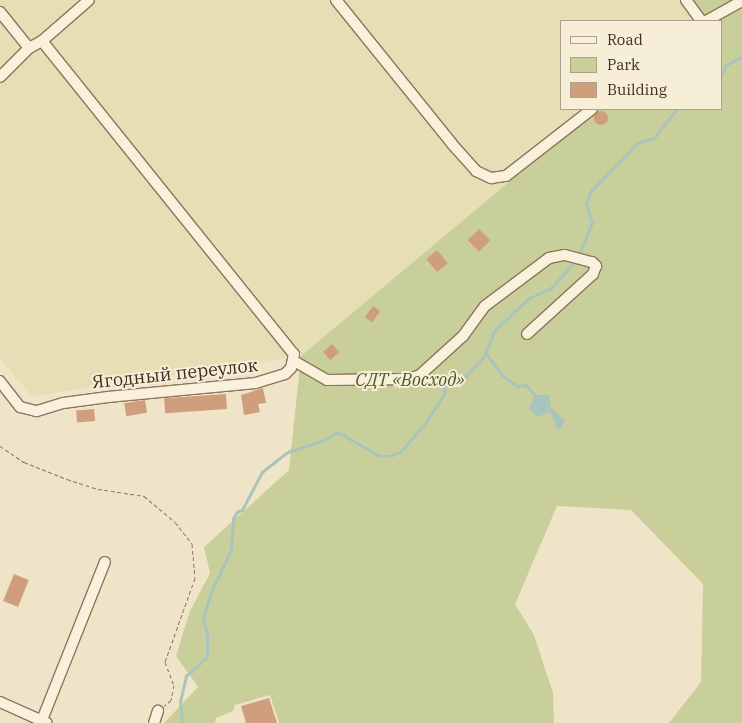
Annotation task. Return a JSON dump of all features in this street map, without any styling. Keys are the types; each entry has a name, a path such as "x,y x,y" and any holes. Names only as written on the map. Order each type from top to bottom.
{"street":[{"path":"0,77 29,48 42,41 89,0"},
{"path":"336,0 452,144 476,171 490,178 506,176 591,110"},
{"path":"686,0 700,20"},
{"path":"707,20 718,12 742,1"},
{"path":"0,12 29,48"},
{"path":"42,41 294,354 294,361 327,380 408,379 420,376 464,336 485,306 549,258 565,255 592,262 596,266 593,274 527,334"},
{"name":"Ягодный переулок","path":"0,381 20,407 36,411 63,403 108,397 256,383 285,374 294,361"},
{"path":"0,702 45,722 104,562"},
{"path":"154,723 158,711"}],"path":[{"path":"0,446 24,462 67,479 98,488 144,496 175,522 192,544 195,578 165,662 174,685 171,700 158,711"}],"shaded area":[{"path":"0,0 689,0 700,20 560,20 560,110 595,110 301,356 32,396 0,359"}],"green space":[{"name":"СДТ «Восход»","path":"689,0 742,0 742,723 669,723 701,682 703,584 631,510 557,506 515,604 534,635 553,693 554,723 279,723 270,695 235,705 233,711 216,718 215,723 164,723 198,687 176,656 190,611 210,573 204,547 289,470 301,356 595,110 722,110 722,20 700,20"}],"water":[{"path":"535,395 549,395 551,407 565,421 560,429 557,429 550,412 537,417 529,408"}],"building":[{"path":"598,111 604,111 608,118 604,125 598,125 594,121 594,115"},
{"path":"479,229 490,240 479,252 468,240"},
{"path":"437,250 448,263 437,272 426,259"},
{"path":"373,306 380,311 372,323 365,317"},
{"path":"332,344 339,352 330,360 323,352"},
{"path":"263,388 266,403 258,404 260,412 244,415 241,395"},
{"path":"226,394 227,409 165,413 164,398"},
{"path":"145,400 147,413 126,416 124,403"},
{"path":"94,409 95,421 77,423 76,411"},
{"path":"14,574 29,580 18,607 3,601"},
{"path":"269,698 277,723 246,723 241,706"}],"waterway":[{"path":"722,73 726,65 742,56"},
{"path":"579,255 592,223 586,204 591,191 637,143 654,138 676,110"},
{"path":"182,723 180,702 186,676 207,657 207,634 203,619 210,594 231,550 233,519 237,512 242,510 262,472 288,452 322,441 338,432 380,456 391,456 401,451 424,425 444,394 445,385 467,375 483,358 495,330 528,299 551,288 576,260"},
{"path":"486,353 502,375 518,386 526,385 535,395"}]}
